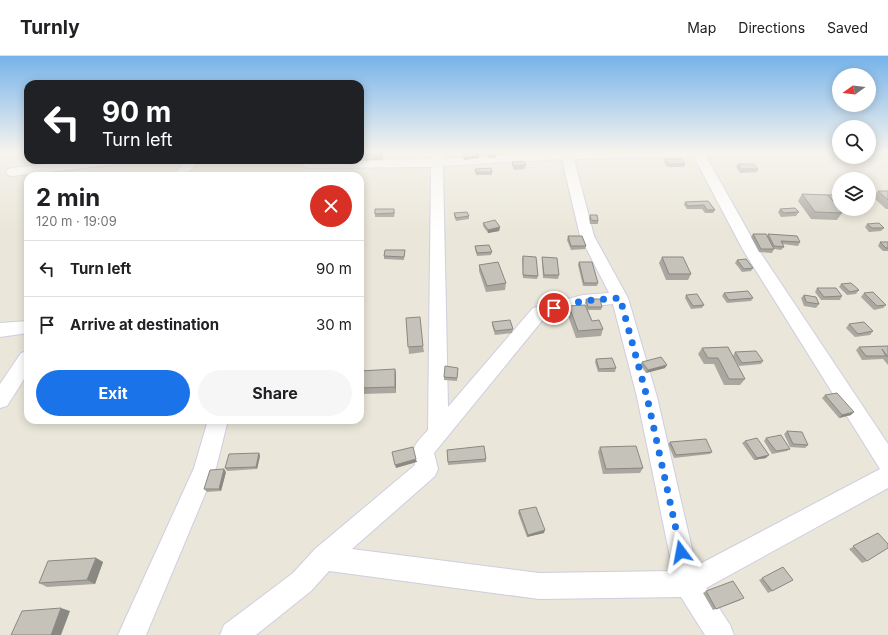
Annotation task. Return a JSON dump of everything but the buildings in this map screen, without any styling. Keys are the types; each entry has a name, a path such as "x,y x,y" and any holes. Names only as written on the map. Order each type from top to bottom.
{"street":[{"path":"438,179 438,433"},
{"path":"572,179 587,236 620,298 647,397 688,584 720,635"},
{"path":"712,179 751,250 888,463"},
{"path":"234,635 302,582 324,558 427,469 423,451 539,312 583,301 620,298"},
{"path":"0,330 24,327"},
{"path":"0,400 24,364"},
{"path":"132,635 205,468 217,424"},
{"path":"324,558 539,586 688,584 888,476"}],"route":[{"path":"554,308 583,301 620,298 647,397 681,552"}]}
